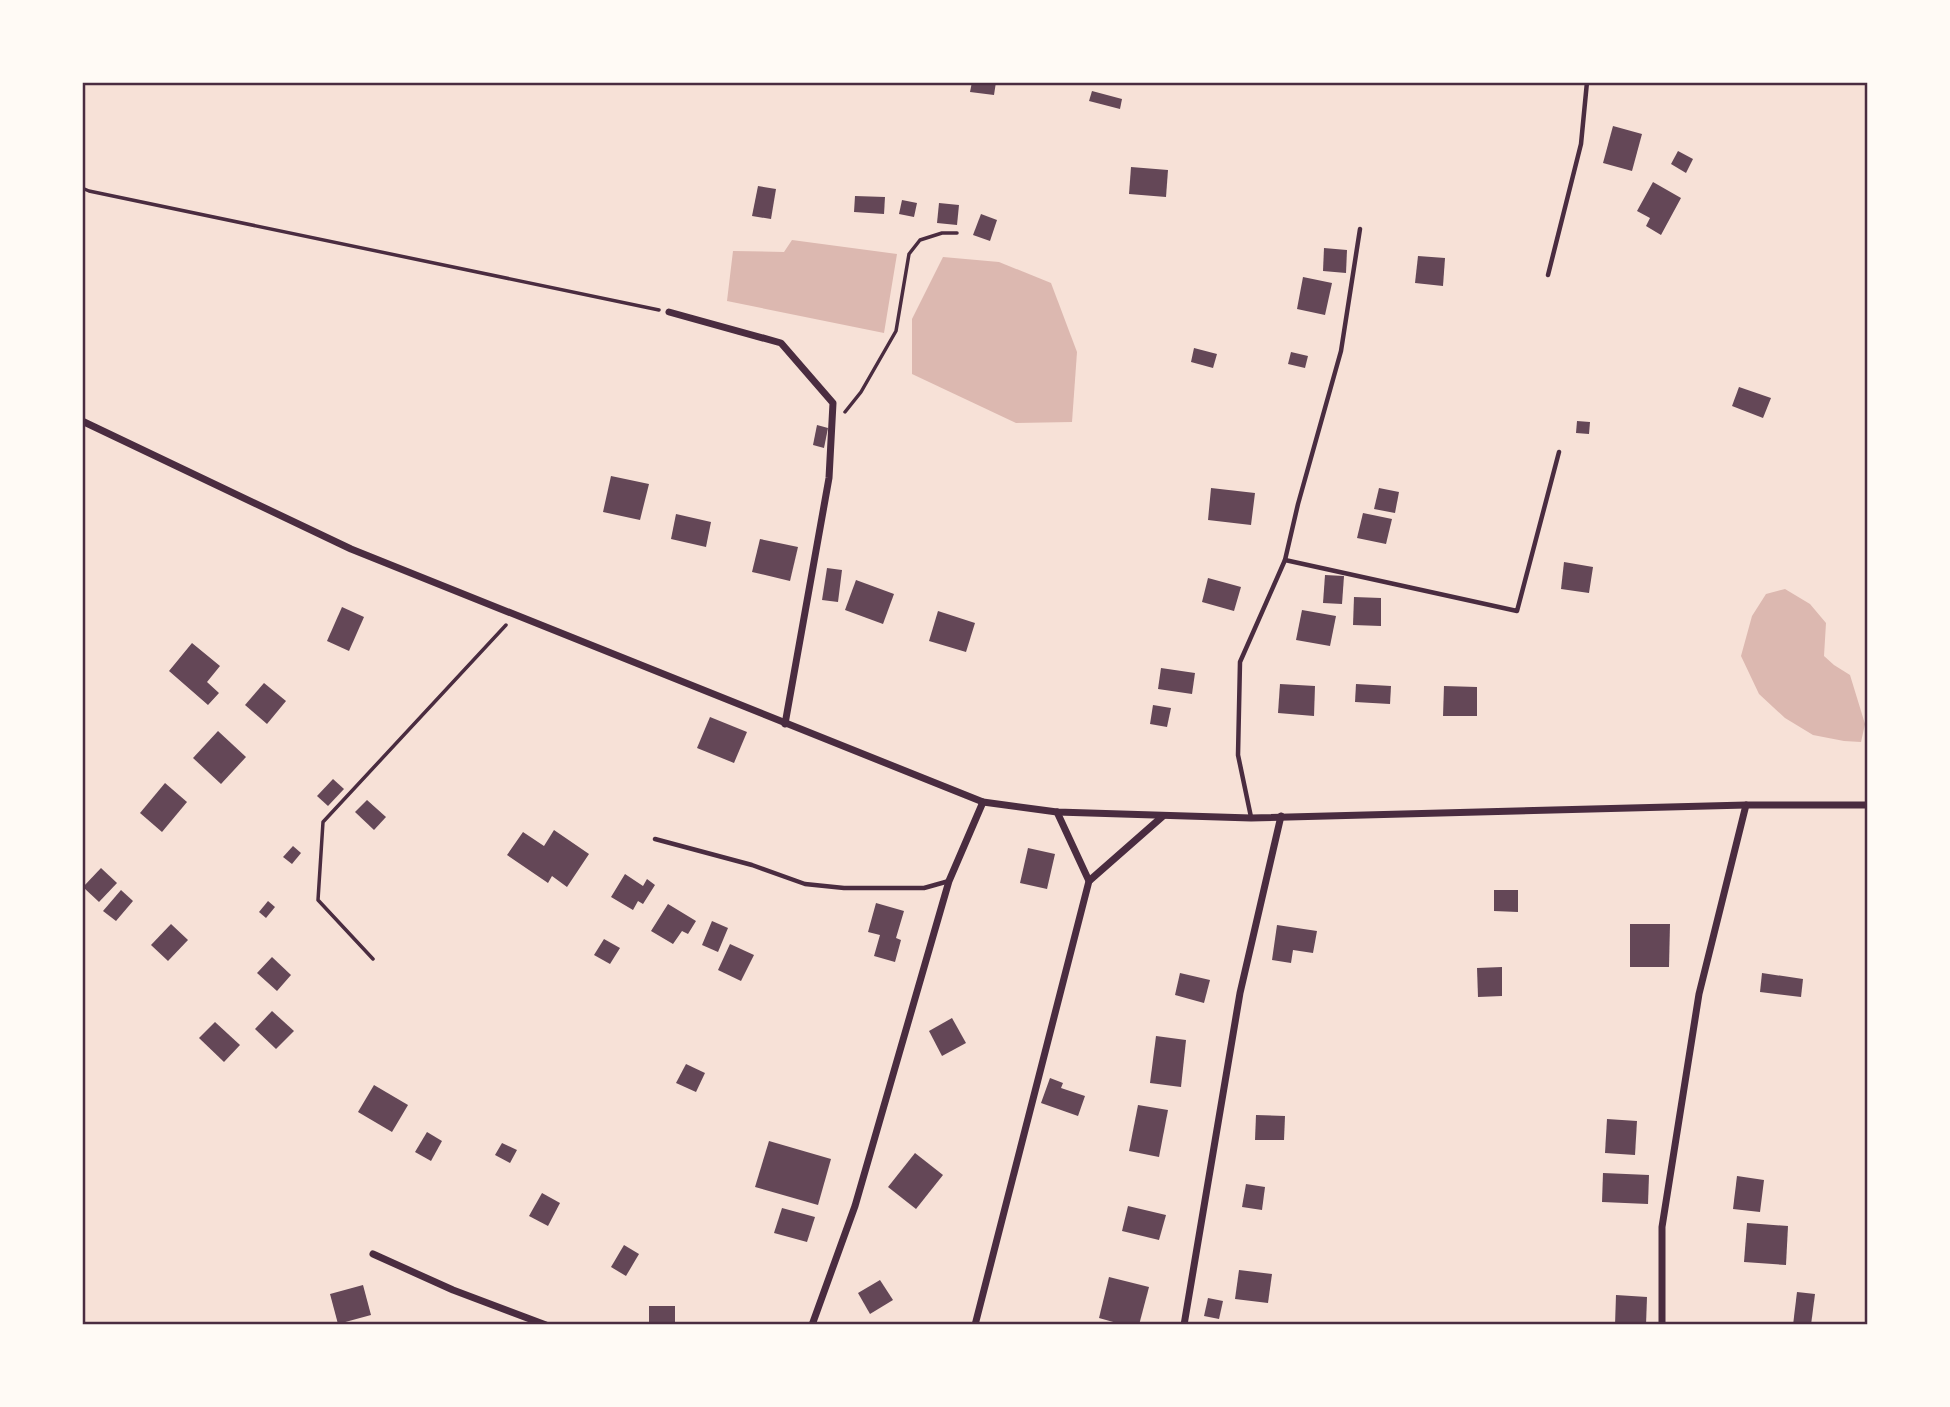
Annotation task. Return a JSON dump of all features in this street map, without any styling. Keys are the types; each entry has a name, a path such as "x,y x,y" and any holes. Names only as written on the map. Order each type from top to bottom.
{"street":[{"path":"669,312 781,343 833,402 829,478 785,724"},
{"path":"82,421 351,550 983,802 1057,813 1251,818 1746,805 1868,805"},
{"path":"812,1325 855,1206 949,881 983,802"},
{"path":"1662,1325 1662,1227 1699,994 1746,805"},
{"path":"1057,813 1089,881"},
{"path":"975,1325 1089,881 1164,815"},
{"path":"1184,1325 1240,993 1281,816"},
{"path":"373,1254 453,1290 546,1325"}],"lane":[{"path":"1548,275 1581,144 1587,82"},
{"path":"1251,818 1238,755 1240,662 1284,560 1341,351 1360,229"},
{"path":"1284,560 1517,611 1559,452"},
{"path":"655,839 752,865 805,884 844,888 924,888 949,881"}],"path":[{"path":"82,188 669,312"},
{"path":"831,431 861,392 896,331 909,254 920,240 942,233 957,233"},
{"path":"373,959 318,900 324,822 515,615"}],"shaded area":[{"path":"792,240 897,254 884,333 727,301 733,251 784,252"},
{"path":"943,257 999,262 1051,283 1077,352 1072,422 1016,423 912,374 912,319"},
{"path":"1785,589 1810,604 1826,623 1824,656 1850,675 1865,724 1861,742 1813,735 1785,718 1759,694 1741,656 1752,616 1766,594"}],"building":[{"path":"972,82 996,82 994,95 970,92"},
{"path":"1092,91 1122,99 1120,109 1089,101"},
{"path":"1613,126 1642,134 1632,171 1603,163"},
{"path":"1678,151 1693,159 1686,173 1671,164"},
{"path":"1131,167 1168,170 1166,197 1129,194"},
{"path":"1653,182 1681,198 1661,235 1646,226 1650,218 1637,211"},
{"path":"758,186 776,189 771,219 752,216"},
{"path":"855,196 885,197 884,214 854,212"},
{"path":"902,200 917,203 914,217 899,214"},
{"path":"939,203 959,205 957,225 937,223"},
{"path":"981,214 997,220 990,241 973,235"},
{"path":"1324,248 1347,250 1346,273 1323,271"},
{"path":"1418,256 1445,258 1443,286 1415,283"},
{"path":"1303,277 1332,283 1325,315 1297,309"},
{"path":"1194,348 1217,354 1213,368 1191,362"},
{"path":"1291,352 1308,356 1305,368 1288,364"},
{"path":"1739,387 1771,398 1763,418 1732,406"},
{"path":"1577,421 1590,422 1589,434 1576,433"},
{"path":"817,425 828,428 824,448 813,445"},
{"path":"611,476 649,484 640,520 603,512"},
{"path":"1211,488 1255,493 1251,525 1208,520"},
{"path":"1379,488 1399,492 1395,513 1374,509"},
{"path":"1363,513 1392,519 1386,544 1357,538"},
{"path":"676,514 711,522 706,547 671,539"},
{"path":"760,539 798,547 790,581 752,572"},
{"path":"1564,562 1593,567 1589,593 1561,589"},
{"path":"827,568 842,570 838,602 822,600"},
{"path":"1325,575 1344,576 1342,604 1323,603"},
{"path":"1208,578 1241,587 1234,611 1202,602"},
{"path":"856,580 894,594 883,624 845,610"},
{"path":"1354,597 1381,598 1381,626 1353,625"},
{"path":"342,607 364,617 349,651 327,641"},
{"path":"1302,610 1336,616 1330,646 1296,640"},
{"path":"938,611 975,623 966,652 929,641"},
{"path":"192,643 220,666 207,682 219,693 208,705 169,671"},
{"path":"1161,668 1195,673 1192,694 1158,689"},
{"path":"264,683 286,701 267,724 245,705"},
{"path":"1280,684 1315,686 1314,716 1278,713"},
{"path":"1356,684 1391,686 1390,704 1355,702"},
{"path":"1444,686 1477,687 1477,716 1443,716"},
{"path":"1153,705 1171,708 1167,727 1150,724"},
{"path":"710,717 747,732 734,763 697,748"},
{"path":"218,731 246,757 221,784 193,758"},
{"path":"333,779 344,789 328,806 317,796"},
{"path":"165,783 187,802 162,832 140,813"},
{"path":"367,800 386,817 374,830 355,812"},
{"path":"554,830 589,854 567,887 552,876 548,883 507,855 523,832 544,846"},
{"path":"293,846 301,853 292,864 283,857"},
{"path":"1028,848 1055,854 1047,889 1020,883"},
{"path":"101,868 117,883 99,902 83,887"},
{"path":"625,874 643,886 647,879 655,885 643,904 638,901 633,910 611,897"},
{"path":"121,890 133,901 116,921 103,911"},
{"path":"1494,890 1518,890 1518,912 1494,911"},
{"path":"268,901 275,907 266,918 259,912"},
{"path":"876,903 904,911 896,938 901,940 895,962 874,956 880,935 868,932"},
{"path":"668,904 696,921 688,934 682,931 673,944 651,931"},
{"path":"712,921 728,928 718,952 702,945"},
{"path":"171,924 188,940 168,961 151,945"},
{"path":"1630,924 1670,924 1669,967 1630,967"},
{"path":"1277,925 1317,931 1313,953 1293,950 1291,963 1272,960"},
{"path":"604,939 620,948 610,964 594,955"},
{"path":"730,944 754,955 741,981 718,970"},
{"path":"272,957 291,975 277,991 257,973"},
{"path":"1502,967 1502,996 1478,997 1477,968"},
{"path":"1180,973 1210,980 1204,1003 1175,995"},
{"path":"1762,973 1803,979 1801,997 1760,992"},
{"path":"272,1011 294,1031 276,1049 255,1029"},
{"path":"952,1018 966,1043 942,1056 929,1031"},
{"path":"215,1022 240,1045 224,1062 199,1038"},
{"path":"1156,1036 1186,1040 1181,1087 1150,1083"},
{"path":"686,1064 705,1073 696,1092 676,1083"},
{"path":"1050,1078 1063,1083 1061,1088 1085,1096 1078,1116 1041,1103"},
{"path":"374,1085 408,1105 392,1132 358,1112"},
{"path":"1138,1105 1168,1110 1159,1157 1129,1151"},
{"path":"1256,1115 1285,1116 1284,1140 1255,1140"},
{"path":"1607,1119 1637,1121 1635,1155 1605,1153"},
{"path":"427,1132 442,1141 431,1161 415,1152"},
{"path":"769,1141 831,1159 818,1205 755,1187"},
{"path":"502,1143 517,1150 510,1163 495,1155"},
{"path":"915,1153 943,1175 916,1209 888,1187"},
{"path":"1603,1173 1649,1175 1648,1204 1602,1202"},
{"path":"1737,1176 1764,1180 1760,1212 1733,1209"},
{"path":"1246,1184 1265,1187 1262,1210 1242,1207"},
{"path":"542,1193 560,1203 548,1226 529,1216"},
{"path":"1128,1206 1166,1215 1159,1240 1122,1231"},
{"path":"782,1208 815,1217 807,1242 774,1233"},
{"path":"1747,1223 1788,1226 1786,1265 1744,1262"},
{"path":"624,1245 639,1254 626,1276 611,1267"},
{"path":"1239,1270 1272,1274 1268,1303 1235,1299"},
{"path":"1109,1277 1149,1287 1139,1325 1124,1325 1099,1318"},
{"path":"880,1280 893,1300 870,1314 858,1293"},
{"path":"363,1285 371,1315 338,1324 330,1294"},
{"path":"1797,1292 1815,1294 1811,1325 1793,1325"},
{"path":"1616,1295 1647,1297 1646,1325 1615,1325"},
{"path":"1208,1298 1223,1301 1219,1319 1204,1316"},
{"path":"649,1306 675,1306 675,1325 649,1325"}]}
